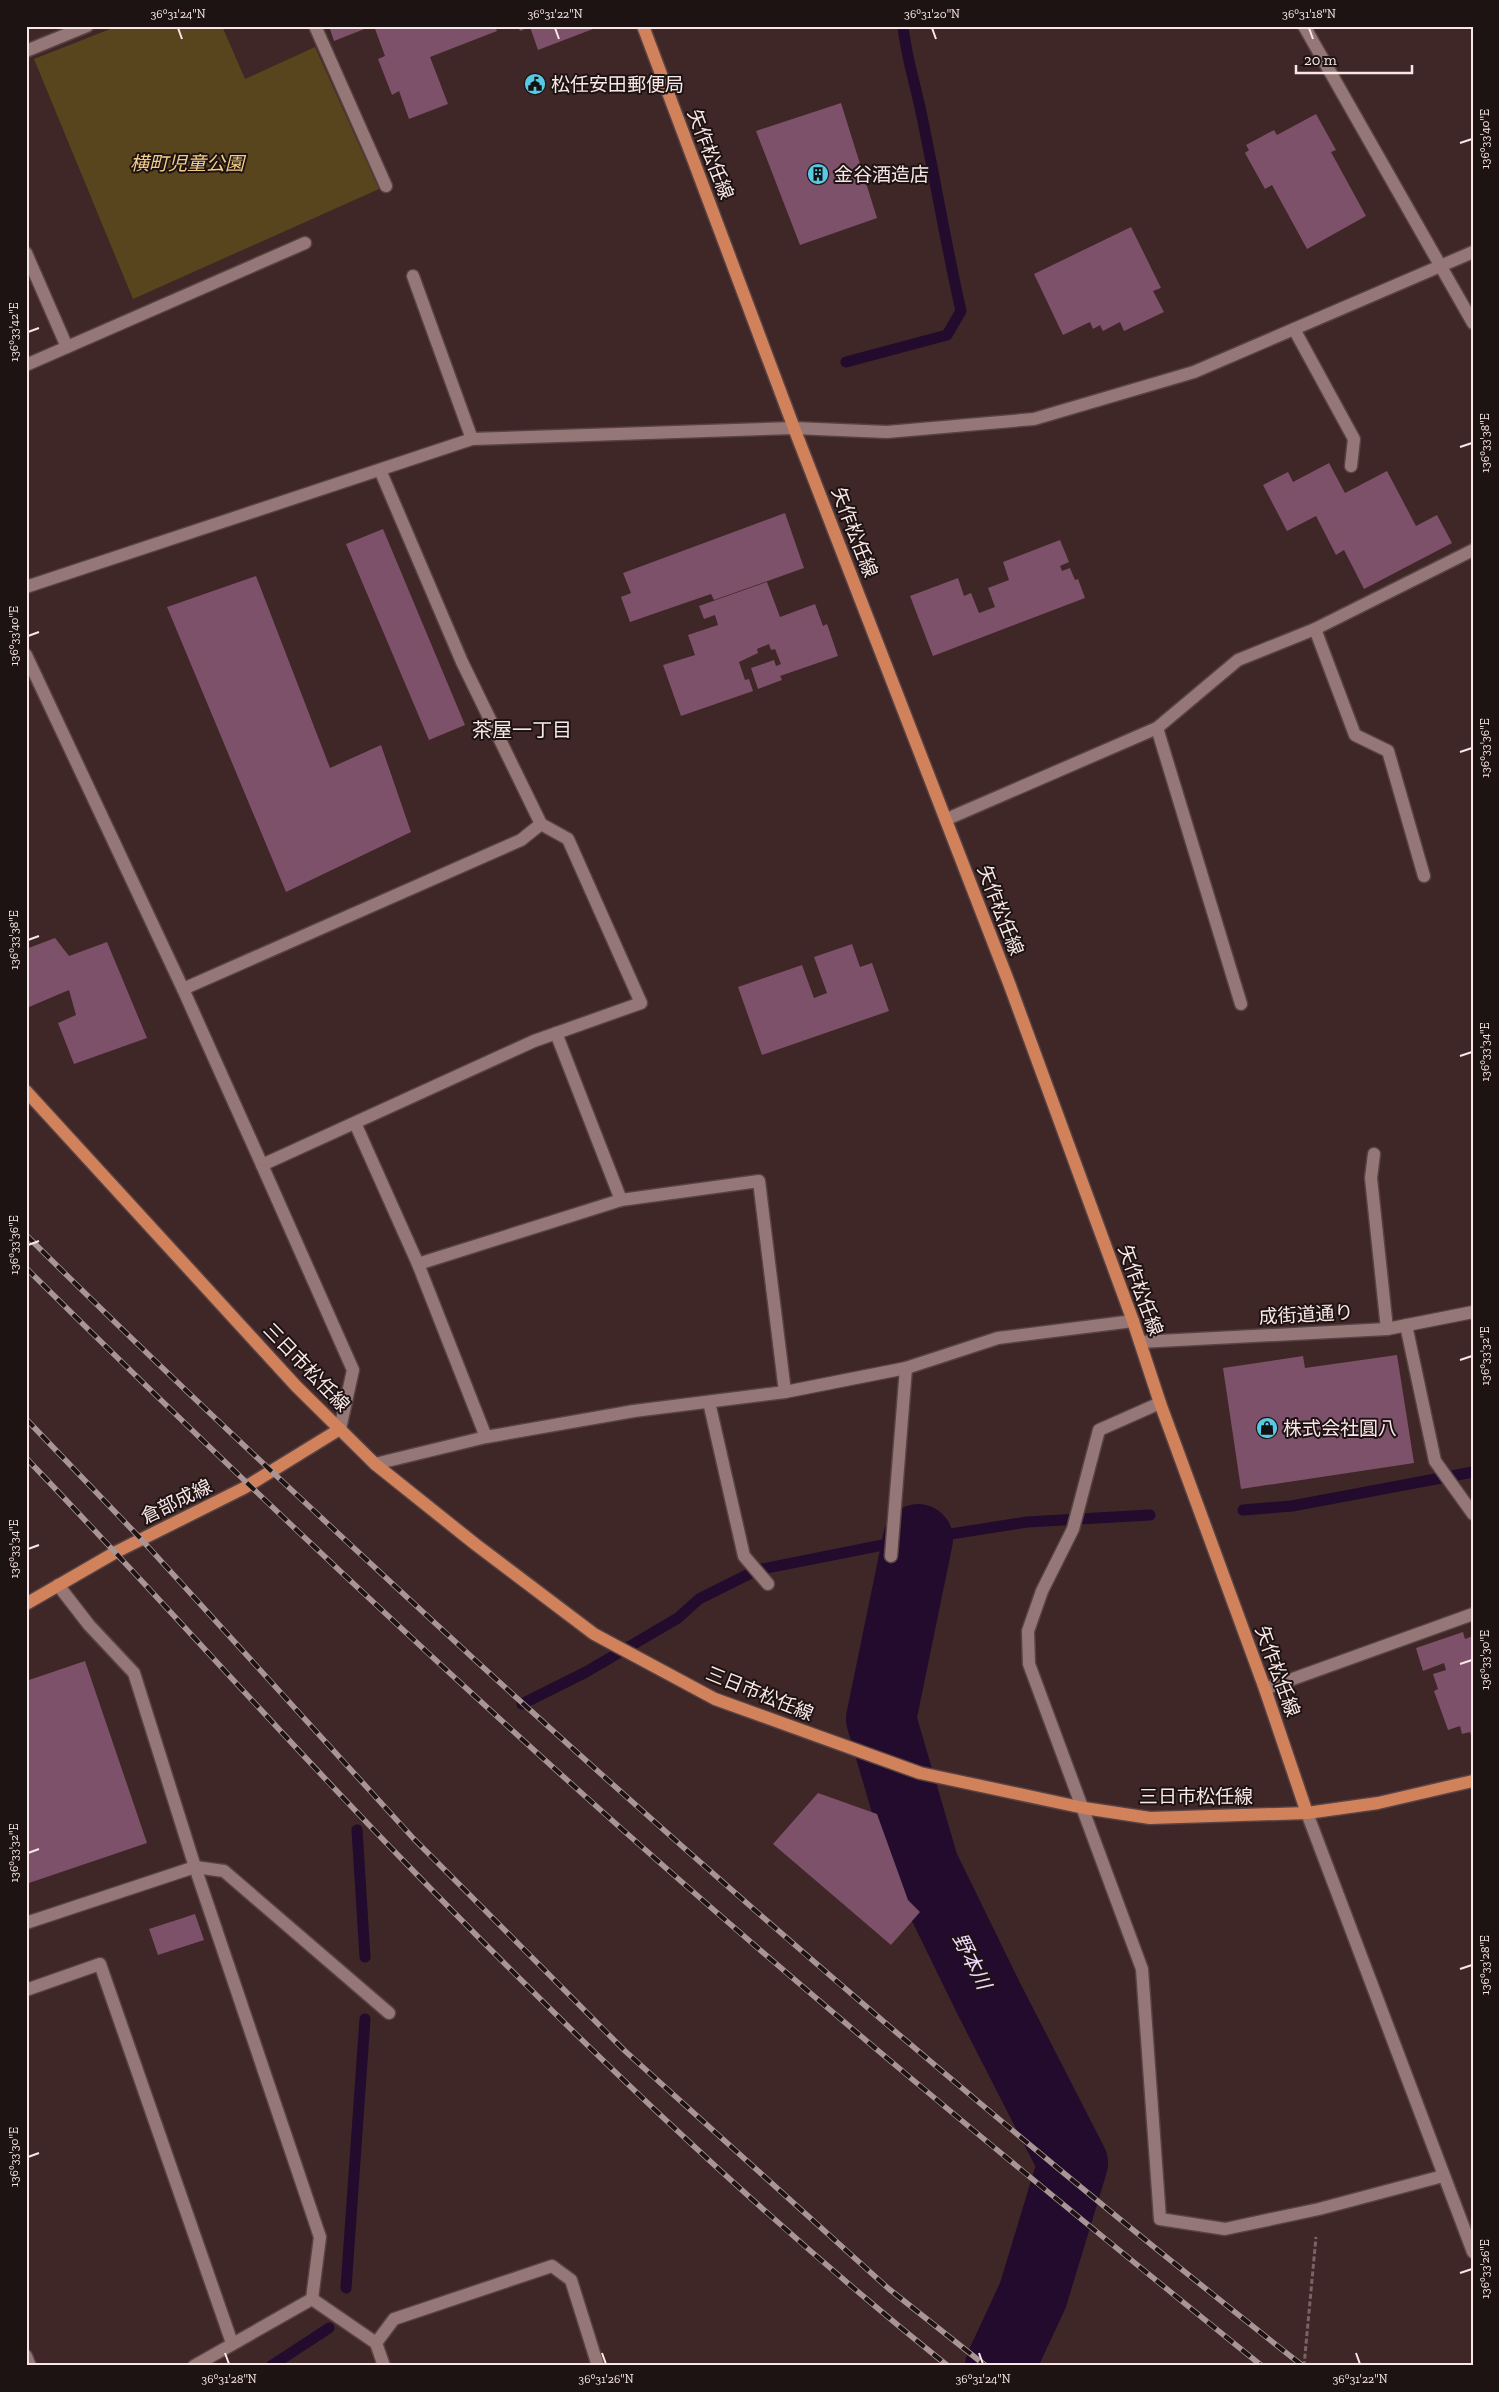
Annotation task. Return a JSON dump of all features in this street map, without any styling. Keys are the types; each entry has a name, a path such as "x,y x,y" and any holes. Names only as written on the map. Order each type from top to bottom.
{"main road":[{"name":"矢作松任線","path":"643,26 794,428 947,819 1133,1321 1160,1403 1266,1689 1307,1813"},
{"name":"三日市松任線","path":"26,1091 296,1386 375,1464 475,1544 594,1634 649,1665 715,1698 920,1773 1084,1808 1150,1818 1307,1813 1378,1803 1473,1781"},
{"name":"倉部成線","path":"26,1604 116,1552 244,1488 340,1430"}],"street":[{"path":"26,51 87,26"},
{"path":"315,26 386,186"},
{"path":"1304,26 1473,323"},
{"path":"26,365 306,243"},
{"path":"26,587 472,439 794,428 886,432 1034,420 1194,372 1473,252"},
{"path":"26,254 67,347"},
{"path":"413,276 472,439"},
{"path":"1294,329 1354,439 1351,466"},
{"path":"262,1165 556,1033 641,1003 568,839 541,824 462,662 380,470"},
{"path":"947,819 1157,728 1238,660 1315,629 1473,550"},
{"path":"1315,629 1355,734 1388,751 1424,876"},
{"path":"26,655 183,989 353,1370 340,1430"},
{"path":"1157,728 1241,1004"},
{"path":"183,989 521,840 541,824"},
{"path":"556,1033 621,1200"},
{"path":"355,1122 418,1264 486,1437"},
{"path":"1374,1154 1371,1178 1387,1329"},
{"path":"418,1264 621,1200 759,1181 785,1392"},
{"name":"成街道通り","path":"1140,1342 1387,1329 1473,1312"},
{"path":"375,1464 486,1437 634,1411 785,1392 906,1368 998,1338 1133,1321"},
{"path":"1406,1325 1435,1461 1473,1514"},
{"path":"892,1556 906,1368"},
{"path":"709,1402 744,1556 768,1584"},
{"path":"1160,1403 1099,1430 1081,1505 1073,1529 1042,1592 1028,1631 1029,1664 1084,1808 1142,1969 1160,2219 1225,2230 1318,2209 1443,2176"},
{"path":"58,1585 88,1625 134,1673 194,1867 320,2237 312,2299"},
{"path":"1266,1689 1473,1614"},
{"path":"1307,1813 1473,2252"},
{"path":"26,1923 194,1867 224,1871 389,2013"},
{"path":"26,1990 100,1964 232,2343"},
{"path":"376,2343 394,2320 552,2266 571,2280 598,2366"},
{"path":"194,2366 312,2299"},
{"path":"312,2299 376,2343 384,2366"},
{"path":"26,2356 30,2366"}],"path":[{"path":"1304,2366 1318,2209"}],"green space":[{"name":"横町児童公園","path":"118,26 222,26 245,79 315,47 379,189 133,299 34,59"}],"building":[{"path":"329,26 372,26 334,41"},
{"path":"374,26 495,26 497,31 430,57 448,104 409,119 399,91 392,95 378,59 385,56"},
{"path":"518,26 592,26 593,29 538,50 530,27 520,31"},
{"name":"金谷酒造店","path":"841,103 877,218 800,245 756,131"},
{"path":"1316,114 1336,150 1331,152 1366,216 1307,249 1272,185 1265,189 1245,153 1249,150 1246,145 1274,130 1277,135"},
{"path":"1131,227 1161,288 1153,291 1164,312 1124,331 1120,322 1103,331 1100,325 1093,329 1090,322 1063,335 1034,274"},
{"path":"1329,463 1345,493 1387,471 1416,526 1437,515 1452,543 1364,589 1344,550 1336,555 1316,516 1287,531 1263,485 1288,472 1293,482"},
{"path":"785,513 804,568 714,600 711,594 630,622 621,597 631,593 623,573"},
{"path":"383,529 465,725 429,740 346,544"},
{"path":"1060,540 1069,562 1060,566 1062,571 1070,568 1075,580 1078,579 1085,598 933,656 910,596 958,578 964,596 971,593 979,613 995,607 988,588 1009,580 1003,562"},
{"path":"256,576 330,768 381,745 411,832 286,892 167,607"},
{"path":"767,582 780,617 815,604 823,626 827,624 838,656 780,676 782,680 758,689 751,668 774,660 776,666 781,664 775,649 771,650 769,644 757,649 758,653 739,662 745,680 749,679 753,691 681,716 663,665 695,655 688,635 718,625 715,615 704,619 699,606"},
{"path":"55,938 69,956 107,942 147,1038 74,1064 58,1023 76,1015 69,990 29,1007 26,1002 26,949"},
{"path":"852,944 860,967 872,963 889,1011 762,1055 738,987 802,965 814,998 827,993 814,957"},
{"path":"1397,1355 1414,1463 1241,1489 1223,1368 1303,1356 1305,1368"},
{"path":"1463,1632 1465,1639 1473,1636 1472,1738 1470,1732 1462,1734 1460,1726 1448,1730 1434,1691 1438,1689 1433,1674 1446,1670 1444,1663 1423,1671 1416,1648"},
{"path":"85,1661 147,1843 26,1884 26,1681"},
{"path":"818,1793 877,1814 908,1900 920,1912 891,1945 773,1844"},
{"path":"195,1914 204,1940 158,1955 149,1929"}],"waterway":[{"path":"846,362 947,335 961,311 903,26"},
{"path":"1243,1510 1292,1506 1473,1472"},
{"path":"522,1704 586,1672 678,1618 699,1599 757,1570 893,1543 1027,1522 1150,1515"},
{"name":"野本川","path":"918,1539 881,1719 924,1866 988,1997 1073,2163 1033,2295 1000,2366"},
{"path":"357,1830 365,1957"},
{"path":"346,2288 365,2019"},
{"path":"271,2366 329,2328"}],"railway":[{"path":"26,1235 136,1343 304,1502 474,1659 676,1841 986,2108 1090,2195 1303,2366"},
{"path":"26,1268 229,1466 367,1596 660,1863 915,2082 1262,2366"},
{"path":"26,1419 141,1539 413,1838 625,2051 889,2289 986,2366"},
{"path":"26,1458 348,1803 461,1920 595,2053 733,2182 804,2245 948,2366"}],"place":[{"name":"松任安田郵便局","path":"535,84"},
{"name":"金谷酒造店","path":"818,174"},
{"name":"株式会社圓八","path":"1267,1428"}],"district":[{"name":"茶屋一丁目","path":"522,730"}]}
